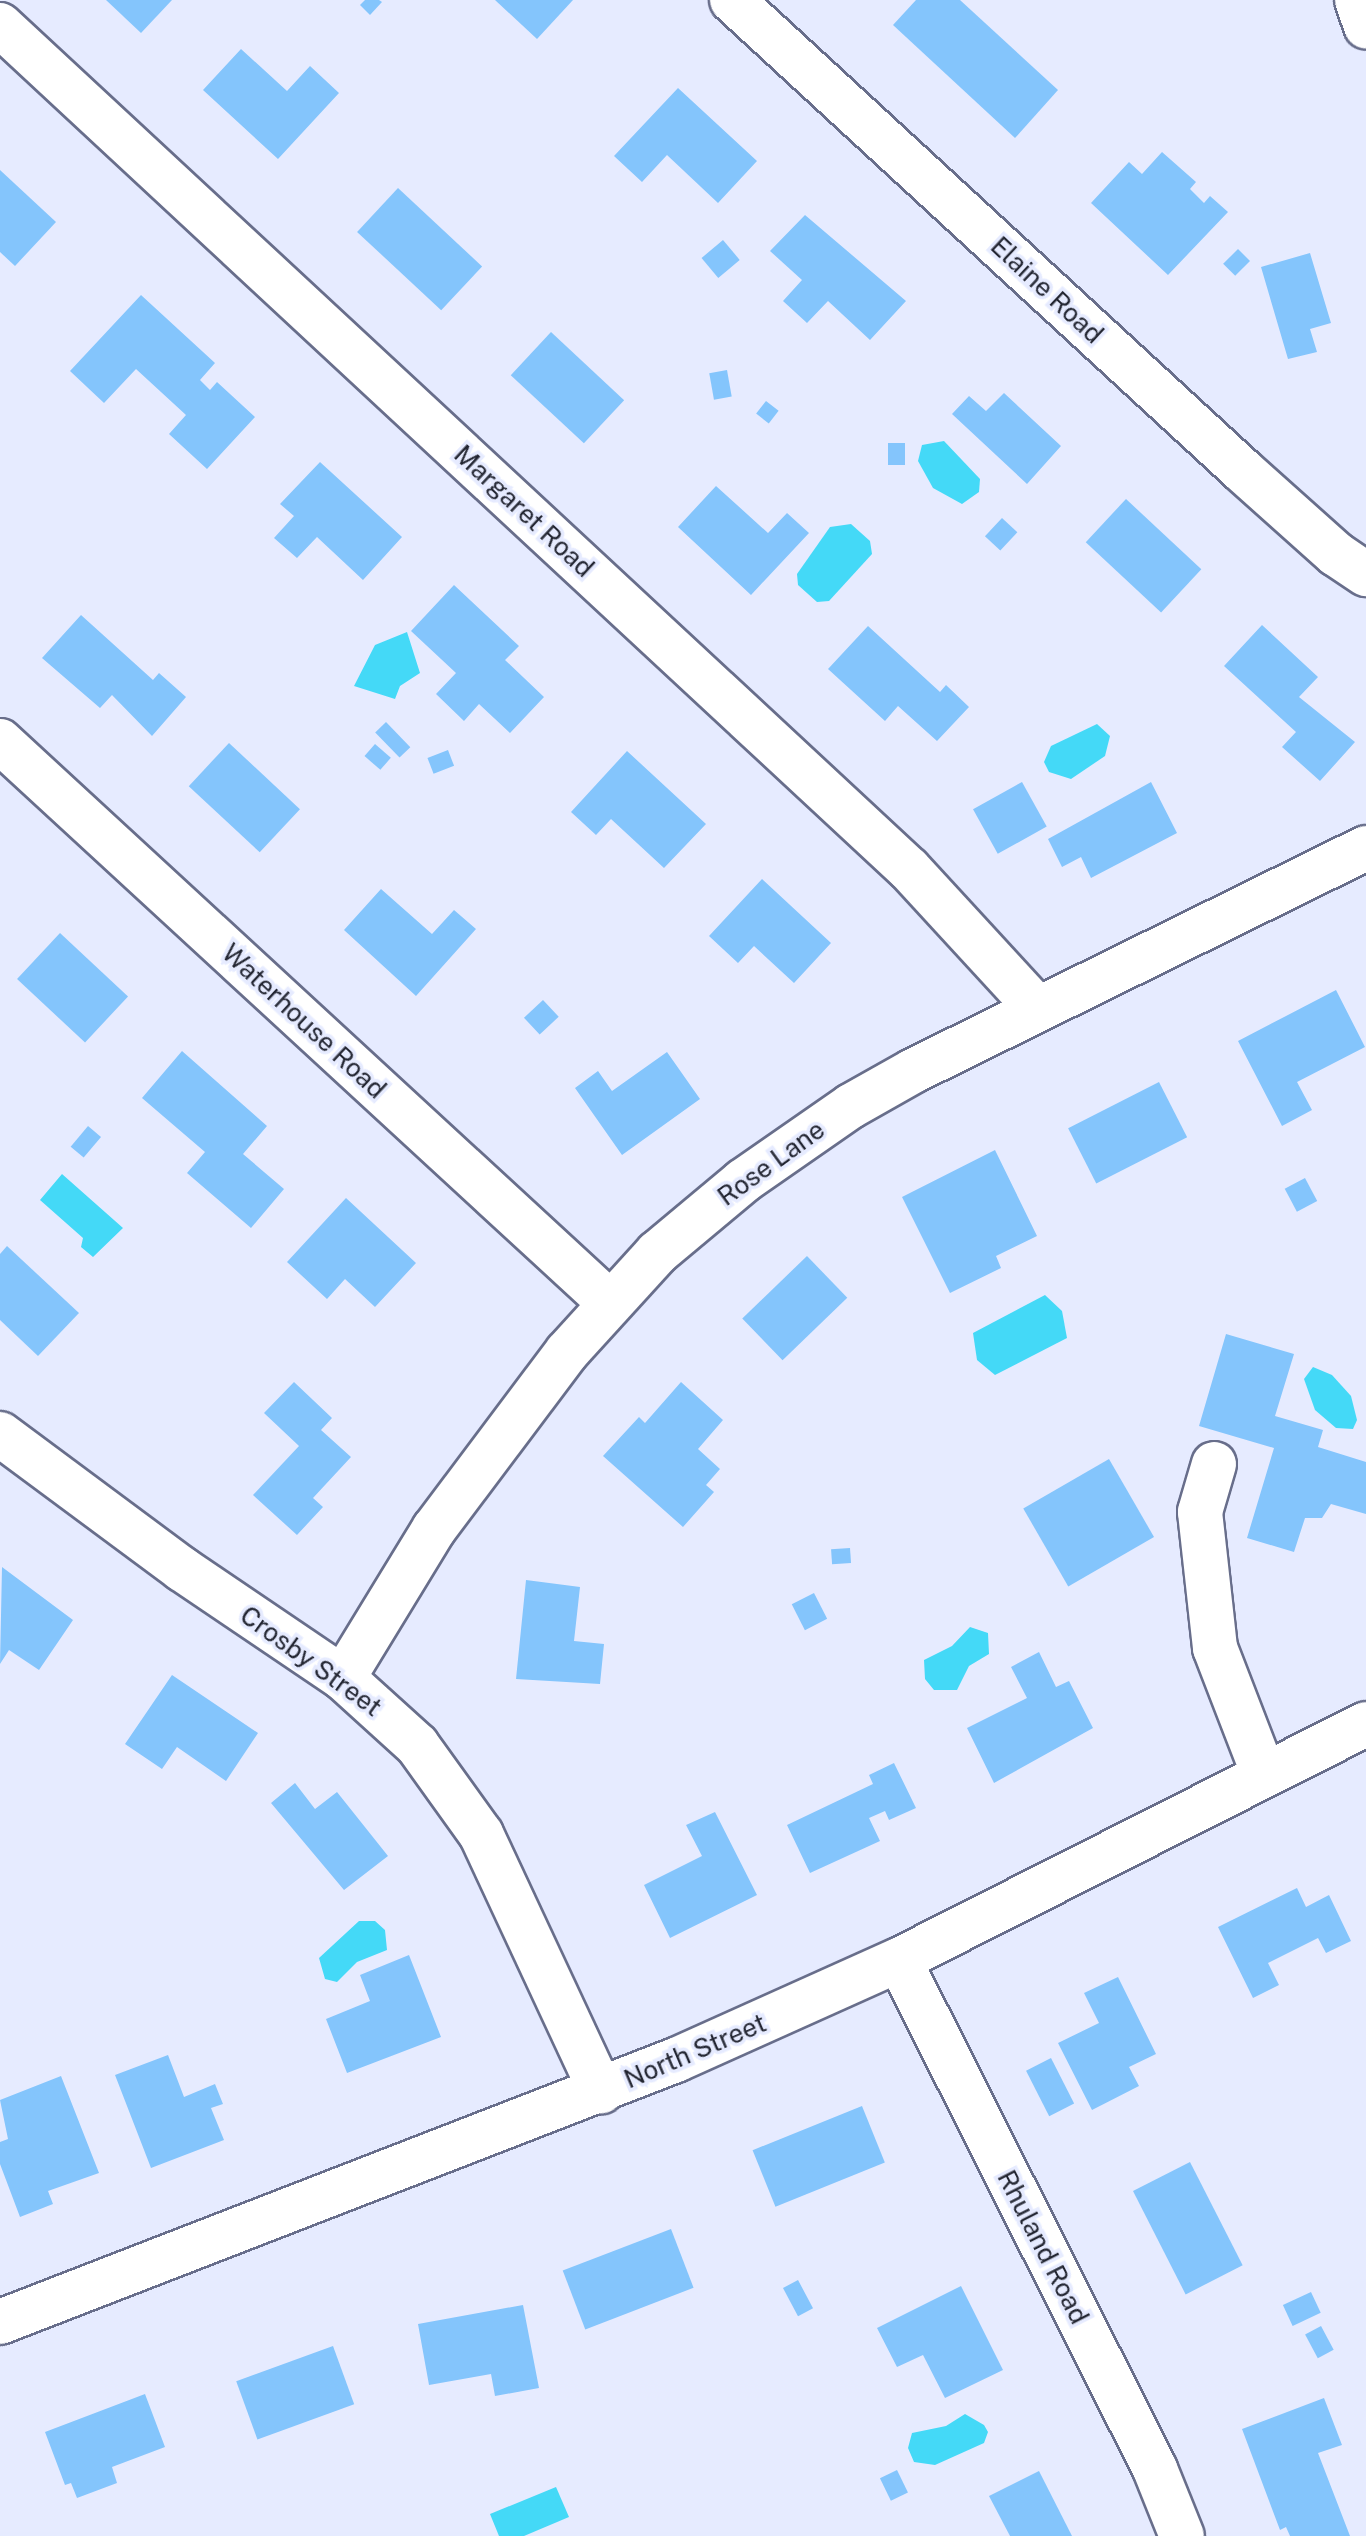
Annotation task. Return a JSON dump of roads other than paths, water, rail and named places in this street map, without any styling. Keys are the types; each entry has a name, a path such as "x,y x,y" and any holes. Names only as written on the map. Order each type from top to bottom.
{"street":[{"name":"Elaine Road","path":"732,0 1231,459 1336,554 1366,574"},
{"path":"1357,0 1366,26"},
{"name":"Margaret Road","path":"0,25 909,869 1037,1008"},
{"name":"Waterhouse Road","path":"0,741 608,1301"},
{"name":"Rose Lane","path":"343,1678 468,1480 608,1301 743,1181 800,1140 913,1071 1366,848"},
{"name":"Crosby Street","path":"0,1434 182,1569 343,1678 417,1745 469,1813 601,2091"},
{"path":"1214,1464 1200,1512 1215,1648 1264,1775"},
{"name":"North Street","path":"0,2322 601,2091 899,1960 1366,1724"},
{"name":"Rhuland Road","path":"899,1960 1155,2469 1182,2536"}],"water":[{"path":"944,441 980,479 979,492 962,504 933,488 918,461 922,445"},
{"path":"851,524 870,541 872,554 829,601 817,602 798,585 797,574 830,527"},
{"path":"407,632 420,673 400,686 395,699 354,686 375,645"},
{"path":"1097,724 1110,736 1105,756 1071,779 1049,772 1044,762 1051,746"},
{"path":"62,1174 123,1228 93,1257 81,1247 83,1238 40,1200"},
{"path":"1045,1295 1062,1311 1067,1338 995,1375 977,1360 973,1333"},
{"path":"1313,1367 1332,1375 1351,1396 1357,1420 1353,1429 1336,1428 1315,1410 1304,1379"},
{"path":"970,1627 988,1633 989,1654 969,1666 957,1690 934,1690 925,1679 924,1660 952,1646"},
{"path":"359,1921 375,1921 385,1930 387,1950 357,1962 337,1982 325,1979 319,1958"},
{"path":"965,2414 984,2425 988,2432 984,2443 935,2465 914,2462 908,2448 912,2433 946,2426"},
{"path":"556,2487 569,2517 524,2536 499,2536 490,2514"}]}
